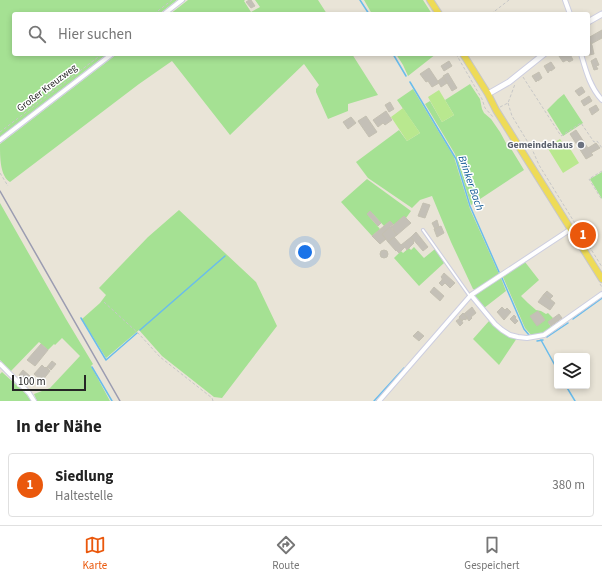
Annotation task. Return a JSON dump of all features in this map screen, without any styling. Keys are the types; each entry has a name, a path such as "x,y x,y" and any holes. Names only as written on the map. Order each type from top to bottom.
{"main road":[{"path":"430,0 438,12"},
{"path":"464,56 488,94 496,110 602,279"}],"street":[{"path":"167,12 182,0"},
{"path":"565,0 569,12"},
{"path":"590,21 602,14"},
{"path":"0,140 109,56"},
{"path":"488,94 509,82 542,56"},
{"path":"582,56 589,81 602,100"},
{"path":"379,401 470,296 571,229"},
{"path":"470,296 502,330 510,335 527,338 544,335 602,294"},
{"path":"0,364 29,393 34,401"}],"lane":[{"path":"423,230 470,296"}],"path":[{"path":"157,12 172,0"},
{"path":"494,12 509,0"},
{"name":"Großer Kreuzweg","path":"0,132 99,56"},
{"path":"457,56 482,99 484,108 489,114"},
{"path":"519,80 523,76 560,136 581,123 594,142 597,141 602,148"},
{"path":"516,83 508,103 512,116 532,149 539,166 602,267"},
{"path":"496,110 508,103"},
{"path":"602,171 589,179 602,200"},
{"path":"0,173 8,186"},
{"path":"104,302 139,334 160,357 212,398 213,401"}],"green space":[{"path":"0,0 177,0 162,12 12,12 12,56 104,56 0,137"},
{"path":"188,0 245,0 244,1 251,12 173,12"},
{"path":"255,0 318,0 326,12 251,12 260,7"},
{"path":"364,0 423,0 431,12 371,12"},
{"path":"114,56 353,56 378,95 348,104 348,111 328,119 316,92 319,85 304,64 230,135 172,61 139,84 10,182 2,171 0,144"},
{"path":"397,56 433,56 408,76"},
{"path":"470,84 480,99 484,113 491,119 524,170 471,205 455,154 425,104 430,101 442,122 454,115 445,100"},
{"path":"413,89 454,157 470,209 499,274 475,290 473,289 451,242 432,196 420,200 412,208 368,178 356,162 399,130 407,141 420,133 397,100"},
{"path":"439,90 454,115 442,122 428,97"},
{"path":"564,94 583,123 563,136 547,110"},
{"path":"403,108 420,133 407,141 391,117"},
{"path":"560,139 566,148 569,147 579,163 563,173 547,147"},
{"path":"602,172 602,199 590,179"},
{"path":"367,179 411,211 406,218 404,216 394,225 390,221 384,226 370,211 367,214 380,229 372,236 341,202"},
{"path":"0,203 93,364 91,366 110,401 37,401 34,394 50,388 80,356 62,338 48,350 39,342 11,371 0,360"},
{"path":"179,210 256,282 277,326 222,398 214,397 162,356 139,330 106,358 82,319 100,303 106,295 99,288 148,237"},
{"path":"414,247 424,258 435,249 444,263 419,286 394,258 401,251 403,253 409,248 411,250"},
{"path":"525,262 539,280 521,296 536,310 546,314 548,313 553,318 548,322 551,327 549,329 532,336 525,328 503,277"},
{"path":"501,278 506,291 484,308 474,296"},
{"path":"489,321 502,331 517,338 499,365 473,339"},
{"path":"2,372 26,394 31,401 0,401 0,374"}],"building":[{"path":"251,0 255,6 251,8 246,2"},
{"path":"602,30 602,38 591,44 590,37"},
{"path":"590,42 592,45 594,54 590,55"},
{"path":"559,56 571,56 573,60 569,62 567,60 563,62"},
{"path":"596,58 599,65 596,66 598,69 594,70 591,61"},
{"path":"449,61 452,66 444,71 441,66"},
{"path":"551,62 555,68 551,71 550,70 548,73 544,66"},
{"path":"429,68 439,83 432,87 420,74"},
{"path":"539,72 542,78 536,82 532,76"},
{"path":"448,73 457,88 452,91 443,76"},
{"path":"443,77 447,83 441,87 438,81"},
{"path":"581,87 585,92 579,96 575,91"},
{"path":"589,96 592,101 584,106 581,101"},
{"path":"390,102 394,109 389,112 385,105"},
{"path":"596,105 599,110 592,115 589,109"},
{"path":"386,111 392,120 385,125 383,123 378,127 373,120"},
{"path":"366,116 377,132 369,137 358,121"},
{"path":"351,117 356,123 348,129 343,122"},
{"name":"Gemeindehaus","path":"576,130 588,148 596,143 600,148 591,153 593,155 586,159 570,134"},
{"path":"423,203 430,205 425,218 418,216"},
{"path":"370,211 381,223 378,226 367,214"},
{"path":"404,216 411,223 397,235 391,227"},
{"path":"437,220 439,227 435,229 432,223"},
{"path":"390,221 393,224 382,234 386,239 380,244 372,236"},
{"path":"441,226 444,233 437,237 434,229"},
{"path":"390,227 397,235 388,242 382,234"},
{"path":"416,232 428,247 423,251 411,237"},
{"path":"394,237 401,245 411,237 414,243 407,250 405,247 399,253 388,242"},
{"path":"382,250 386,250 388,254 386,258 382,258 380,256 380,252"},
{"path":"444,273 455,283 450,288 445,283 442,286 439,283 442,280 441,277"},
{"path":"434,287 444,296 440,301 430,292"},
{"path":"547,291 553,296 550,299 544,294"},
{"path":"544,294 555,303 550,310 538,302"},
{"path":"472,307 476,313 469,321 464,314"},
{"path":"502,307 505,310 507,308 511,312 504,320 497,312"},
{"path":"538,311 545,320 537,326 530,316"},
{"path":"463,313 468,318 462,321 459,317"},
{"path":"559,314 562,318 551,326 548,322"},
{"path":"514,315 518,321 515,324 510,319"},
{"path":"460,318 463,323 460,326 456,321"},
{"path":"418,331 424,336 419,341 413,336"},
{"path":"41,344 48,350 35,366 27,360"},
{"path":"52,361 56,364 51,370 47,367"},
{"path":"42,365 50,371 42,381 34,374"},
{"path":"23,370 30,376 26,381 19,375"}],"waterway":[{"name":"Brinker Bach","path":"360,0 368,12"},
{"name":"Brinker Bach","path":"394,56 406,76"},
{"name":"Brinker Bach","path":"410,82 456,159 470,206 499,272"},
{"path":"140,330 225,256"},
{"name":"Brinker Bach","path":"502,278 524,329 529,335"},
{"name":"Brinker Bach","path":"573,319 602,298"},
{"path":"81,318 106,360 137,333"},
{"name":"Brinker Bach","path":"547,337 568,323"},
{"path":"541,340 554,364"},
{"name":"Brinker Bach","path":"537,341 543,340"},
{"path":"92,367 112,401"},
{"path":"374,401 404,368"},
{"path":"568,389 575,401"}],"railway":[{"path":"0,191 120,401"}],"place":[{"name":"Gemeindehaus","path":"581,145"},
{"name":"Siedlung","path":"583,235"}]}
